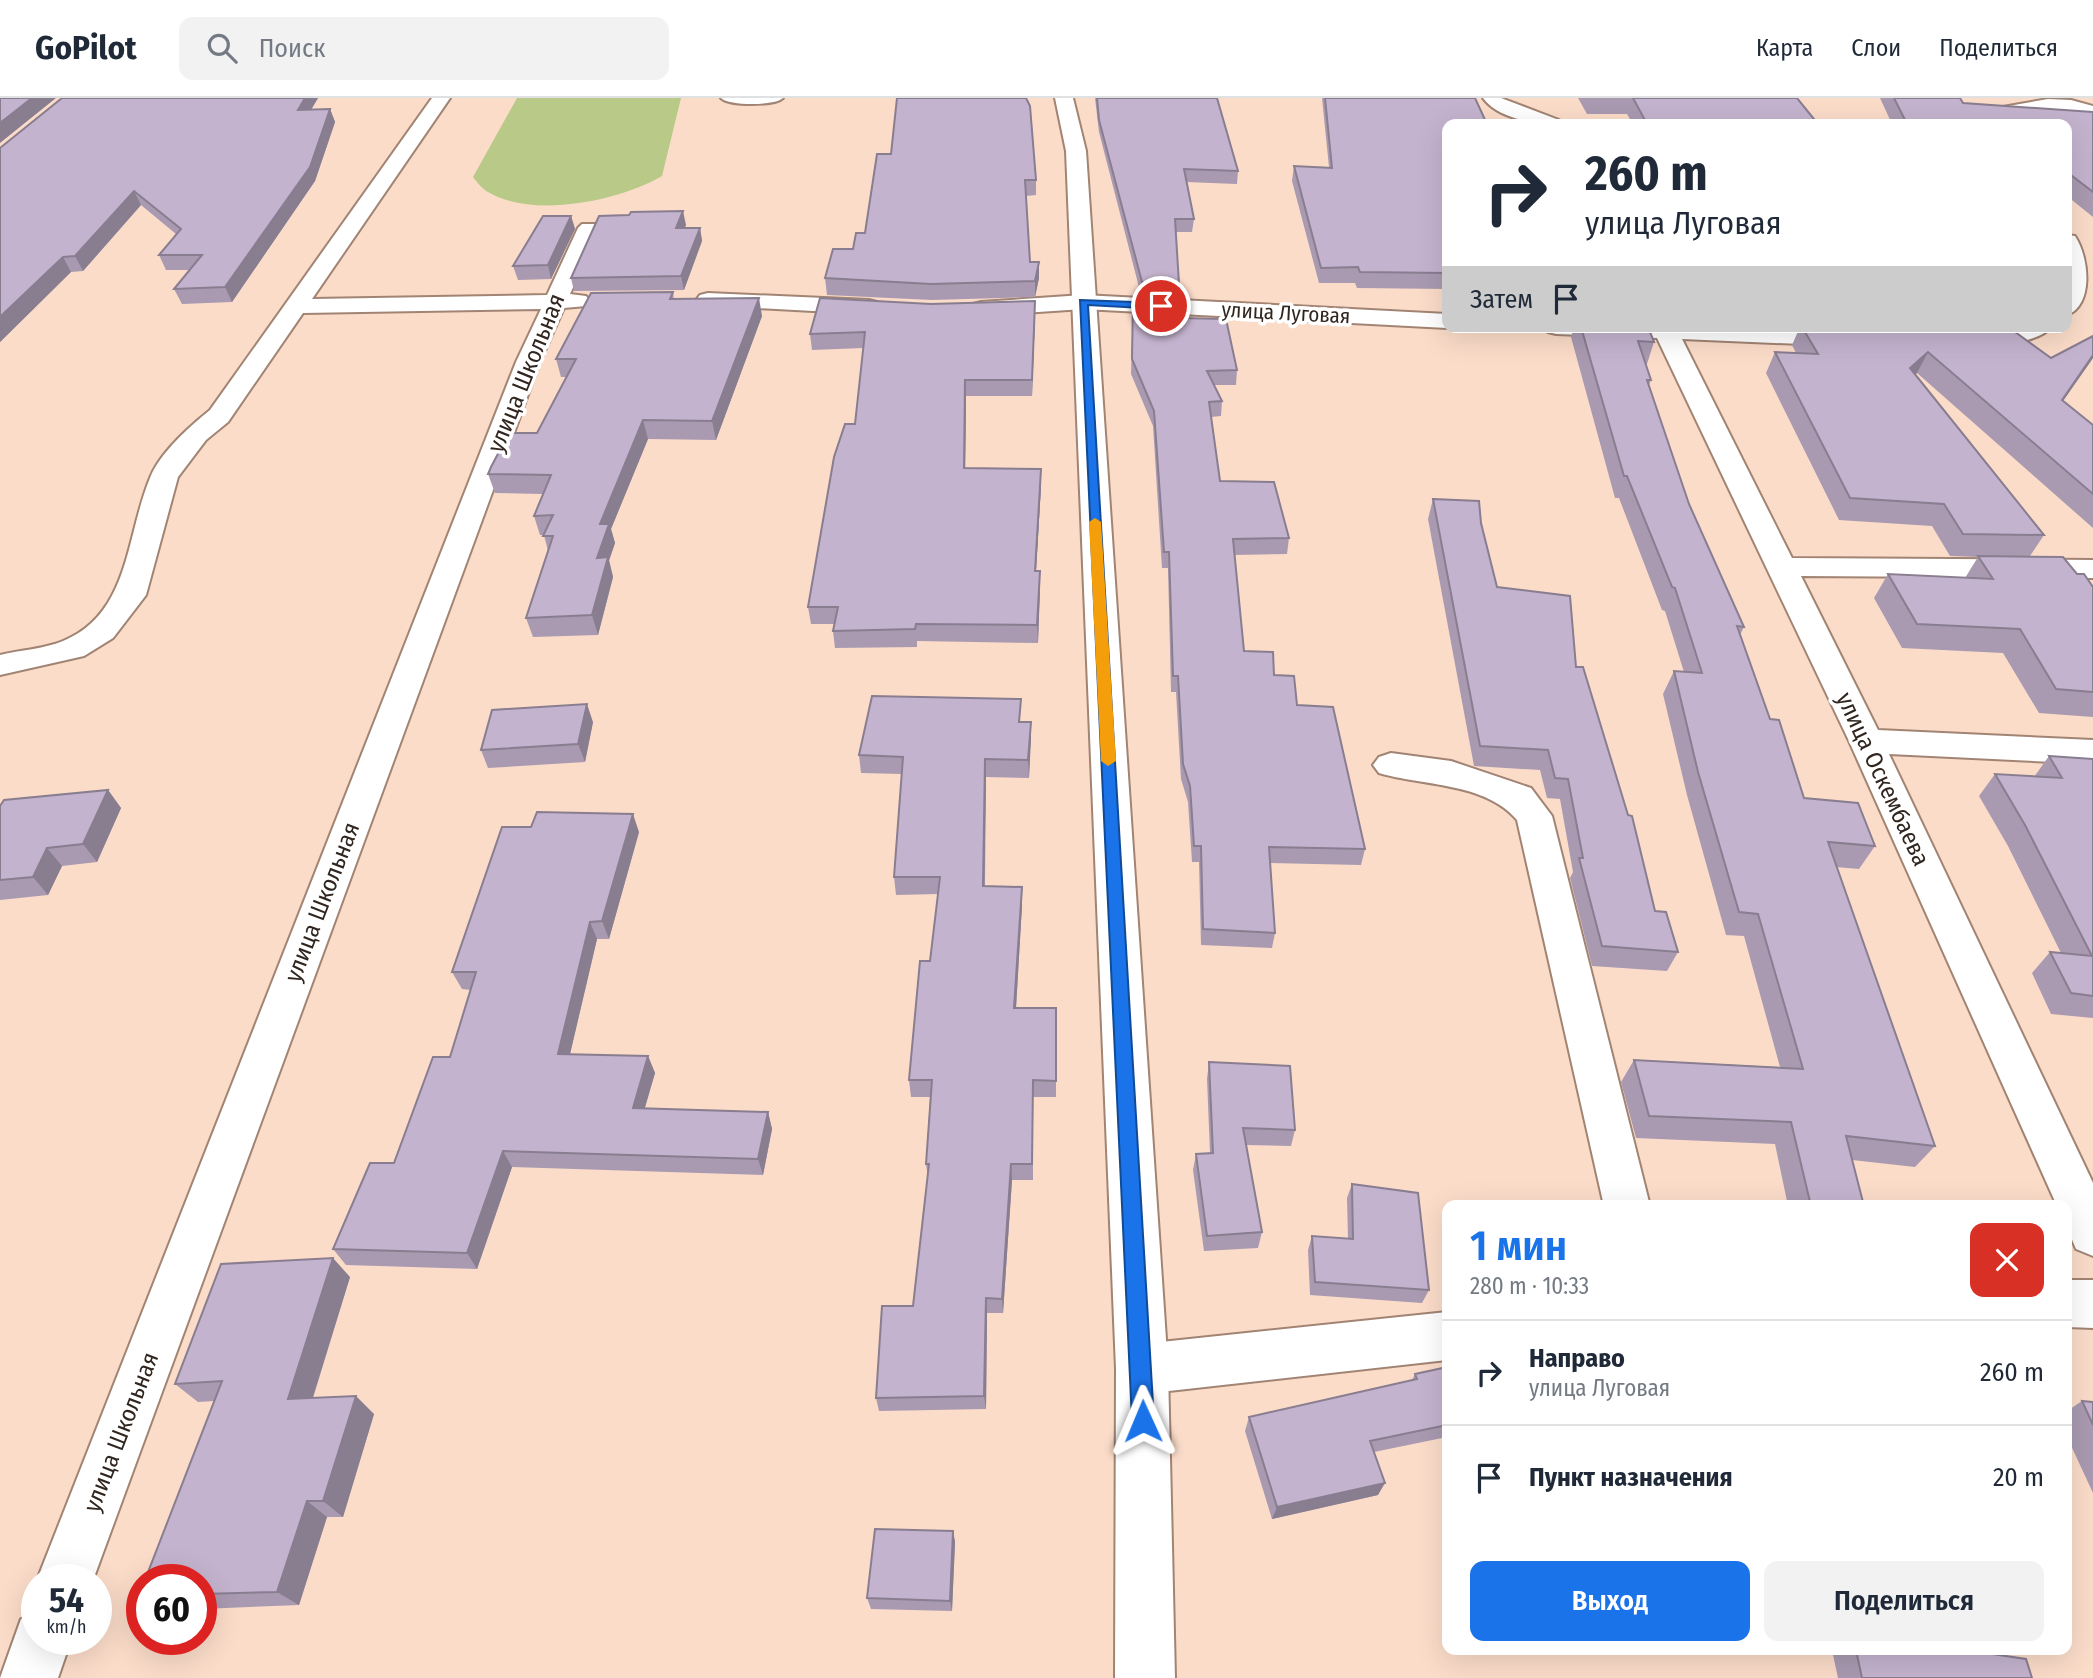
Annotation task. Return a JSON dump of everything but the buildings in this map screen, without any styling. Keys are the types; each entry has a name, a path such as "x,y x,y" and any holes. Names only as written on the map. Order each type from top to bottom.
{"street":[{"path":"0,665 73,649 102,631 131,595 164,477 197,434 219,416 441,98"},
{"path":"730,98 774,98"},
{"path":"1064,98 1076,151 1142,1369 1145,1678"},
{"path":"1492,98 1496,103 1539,119"},
{"path":"2002,113 2032,104 2082,107 2093,112"},
{"name":"улица Школьная","path":"71,1564 528,362 589,228"},
{"path":"2072,252 2080,270 2076,300 2072,304"},
{"path":"685,300 891,308"},
{"path":"296,306 594,301"},
{"name":"улица Луговая","path":"958,309 1035,307 1083,302 1442,321"},
{"name":"улица Оскембаева","path":"1667,333 1866,741 2093,1234"},
{"path":"1728,333 1873,340"},
{"path":"1941,342 1969,342 2025,333"},
{"path":"1782,567 2093,569"},
{"path":"1866,741 2093,752"},
{"path":"1391,765 1451,773 1518,797 1534,816 1626,1200"},
{"path":"2072,1304 2093,1304"},
{"path":"1142,1369 1442,1337"},
{"path":"28,1678 36,1655"}],"green space":[{"path":"517,98 681,98 662,176 623,193 576,204 528,204 507,200 488,192 473,177"}],"slow traffic":[{"path":"1095,522 1108,761"}],"route":[{"path":"1143,1421 1083,302 1161,306"}]}
